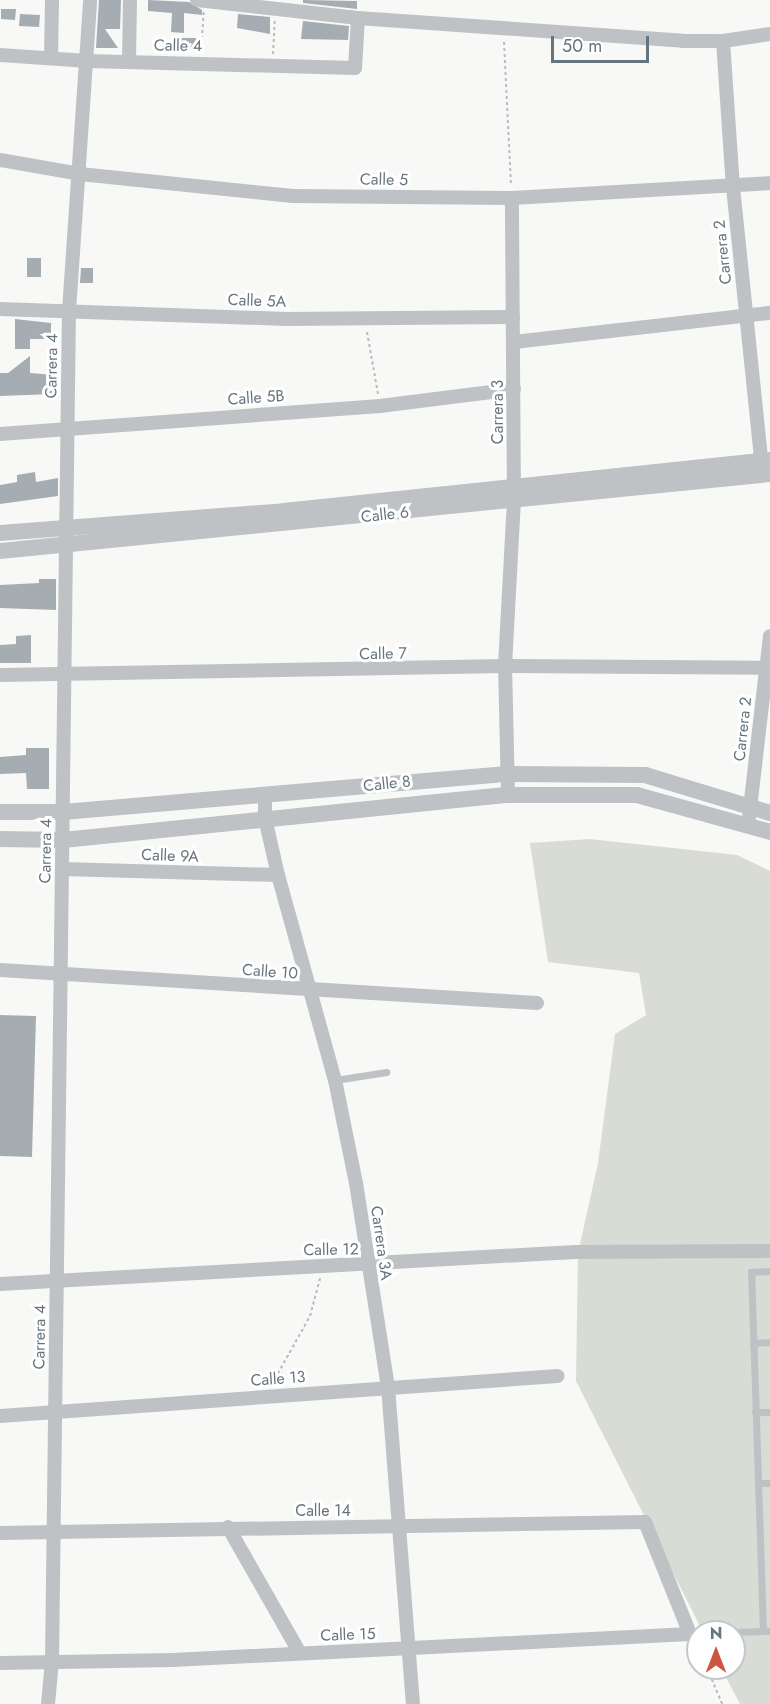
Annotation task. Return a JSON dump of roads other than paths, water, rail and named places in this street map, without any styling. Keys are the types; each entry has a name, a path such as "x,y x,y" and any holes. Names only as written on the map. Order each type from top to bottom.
{"street":[{"path":"51,58 52,0"},
{"name":"Carrera 4","path":"48,1704 52,1660 56,1413 69,311 88,61 90,0"},
{"path":"129,62 130,0"},
{"path":"202,0 358,18 503,30 723,41 770,34"},
{"name":"Calle 4","path":"0,55 88,61 355,68 358,18"},
{"name":"Carrera 2","path":"723,41 733,187 746,315 767,465"},
{"name":"Calle 5","path":"0,160 80,174 293,196 512,198 733,187 770,183"},
{"name":"Carrera 3","path":"508,795 505,666 514,494 512,198"},
{"name":"Calle 5A","path":"0,309 365,318 513,317"},
{"path":"514,342 770,313"},
{"name":"Calle 5B","path":"0,434 380,406 514,389"},
{"name":"Calle 6","path":"0,551 68,547 284,518 767,465"},
{"name":"Calle 6","path":"0,533 284,518"},
{"name":"Carrera 2","path":"748,826 770,636"},
{"name":"Calle 7","path":"0,675 505,666 766,668"},
{"name":"Calle 8","path":"0,812 63,812 507,774 645,775 770,813"},
{"name":"Calle 8","path":"0,839 63,840 508,795 637,795 770,832"},
{"name":"Carrera 3A","path":"265,796 265,818 278,875 307,991 335,1080 356,1183 366,1266 388,1387 413,1704"},
{"name":"Calle 9A","path":"62,869 278,875"},
{"name":"Calle 10","path":"0,970 61,972 307,991 537,1003"},
{"name":"Calle 12","path":"0,1284 320,1266 366,1266 575,1252 770,1251"},
{"name":"Calle 13","path":"0,1416 558,1376"},
{"name":"Calle 14","path":"0,1533 228,1527 400,1528 645,1522 688,1620"},
{"path":"228,1527 300,1653"},
{"name":"Calle 15","path":"0,1663 52,1660 173,1660 686,1634"}],"lane":[{"path":"335,1080 386,1072"},
{"path":"746,1632 766,1631 759,1555 759,1483 751,1272 770,1271"},
{"path":"753,1343 770,1342"},
{"path":"755,1412 770,1412"},
{"path":"759,1483 770,1483"},
{"path":"759,1555 770,1555"}]}
